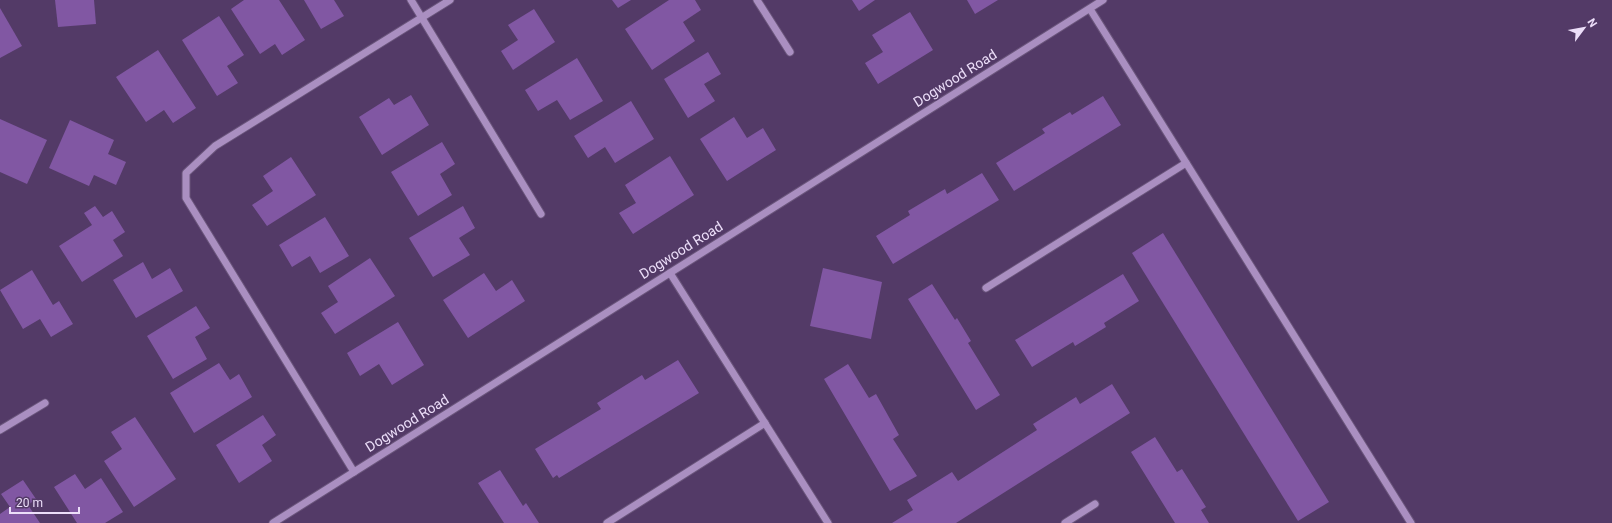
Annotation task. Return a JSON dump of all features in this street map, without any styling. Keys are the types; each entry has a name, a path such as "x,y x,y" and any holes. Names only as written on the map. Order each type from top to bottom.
{"street":[{"path":"411,0 541,214"},
{"path":"354,472 186,198 186,173 215,146 450,0"},
{"path":"757,0 790,52"},
{"name":"Dogwood Road","path":"272,523 1090,9 1100,1"},
{"path":"1090,9 1411,523"},
{"path":"986,288 1186,163"},
{"path":"670,273 828,523"},
{"path":"0,430 45,403"},
{"path":"607,523 765,423"},
{"path":"1065,523 1095,504"}],"building":[{"path":"55,0 94,0 96,24 58,27"},
{"path":"244,0 279,0 305,40 282,55 275,44 260,54 231,9"},
{"path":"304,0 334,0 344,16 321,29"},
{"path":"612,0 631,0 618,8"},
{"path":"669,0 695,0 701,10 683,22 695,41 652,70 625,29"},
{"path":"852,0 875,0 859,11"},
{"path":"967,0 998,0 975,14"},
{"path":"0,8 22,46 0,58"},
{"path":"534,9 555,42 513,70 501,51 518,40 508,25"},
{"path":"910,12 933,50 878,84 865,63 883,52 872,35"},
{"path":"219,16 244,55 227,66 238,83 217,96 182,40"},
{"path":"158,50 196,108 173,123 164,110 146,122 116,77"},
{"path":"708,52 721,74 704,84 715,101 688,118 664,79"},
{"path":"577,58 603,101 570,120 557,100 538,111 525,90"},
{"path":"411,95 429,125 382,155 359,117 389,98 394,105"},
{"path":"1103,96 1121,125 1014,191 996,163 1045,133 1042,129 1070,112 1072,115"},
{"path":"631,101 654,139 615,163 605,147 588,158 574,136"},
{"path":"734,117 747,138 763,128 776,150 727,181 700,139"},
{"path":"0,119 47,140 27,184 0,172"},
{"path":"70,120 114,140 108,154 126,162 116,185 94,175 89,186 49,168"},
{"path":"442,142 455,164 440,174 452,195 418,216 391,172"},
{"path":"670,156 694,195 633,234 619,213 636,203 625,185"},
{"path":"291,157 316,195 267,226 252,205 273,191 263,176"},
{"path":"982,173 999,200 893,264 876,236 910,215 908,211 945,189 947,194"},
{"path":"95,206 103,217 112,211 125,232 113,240 123,256 82,282 59,246 92,225 84,213"},
{"path":"463,206 475,228 459,238 470,255 433,277 409,238"},
{"path":"325,217 349,256 320,273 310,256 292,267 279,245"},
{"path":"1163,233 1329,502 1298,521 1132,253"},
{"path":"370,258 395,296 335,334 321,313 338,302 328,286"},
{"path":"143,262 152,279 170,268 183,291 136,318 113,280"},
{"path":"823,268 882,282 871,339 810,326"},
{"path":"32,270 53,305 59,301 73,324 51,337 40,319 23,329 0,290"},
{"path":"484,273 496,291 512,280 525,301 468,338 443,300"},
{"path":"1123,274 1139,301 1104,323 1106,327 1075,346 1073,342 1032,367 1015,340"},
{"path":"932,284 955,320 957,318 971,341 968,343 1000,395 976,410 908,299"},
{"path":"196,306 210,328 195,337 207,359 173,379 147,336"},
{"path":"398,322 424,365 392,385 379,364 360,376 347,353"},
{"path":"678,360 699,393 559,478 557,475 553,478 535,449 601,409 597,403 642,375 645,380"},
{"path":"219,363 230,380 239,374 252,397 194,433 170,393"},
{"path":"848,364 869,398 876,394 899,435 893,439 917,476 890,491 824,379"},
{"path":"1112,384 1130,413 956,523 892,523 913,510 907,500 952,472 958,481 1037,430 1033,424 1076,397 1080,404"},
{"path":"263,415 276,435 262,445 272,461 239,483 216,445"},
{"path":"135,417 176,479 134,507 104,461 122,449 111,432"},
{"path":"1155,437 1177,472 1182,469 1206,507 1201,510 1209,523 1175,523 1131,452"},
{"path":"500,470 523,506 526,503 539,523 504,523 478,483"},
{"path":"75,474 85,489 101,478 123,512 105,523 77,523 54,487"},
{"path":"23,480 36,499 28,505 40,523 0,523 0,514 10,507 1,494"}]}
